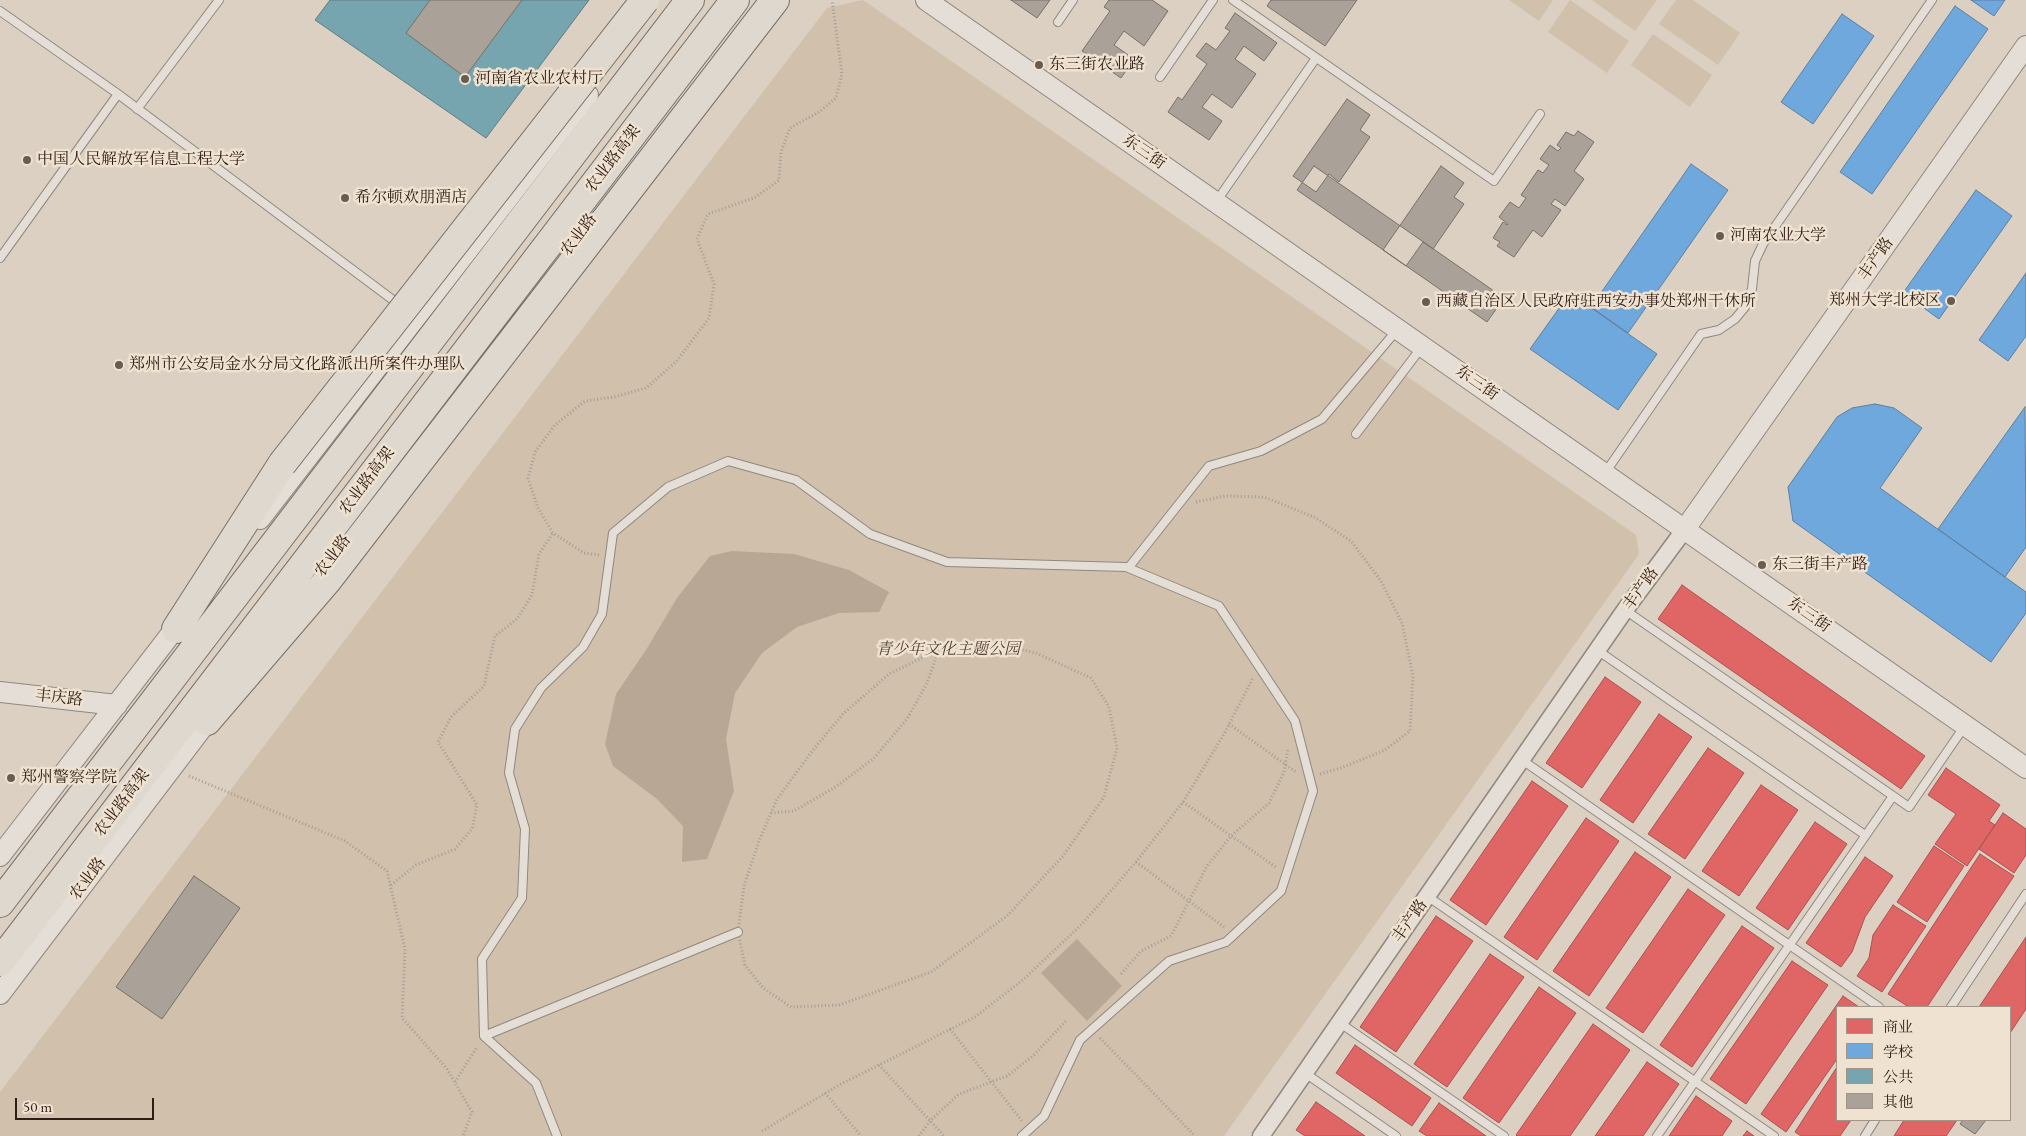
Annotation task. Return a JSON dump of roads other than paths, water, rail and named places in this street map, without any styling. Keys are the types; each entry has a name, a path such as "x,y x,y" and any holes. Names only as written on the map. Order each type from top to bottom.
{"highway":[{"path":"176,629 282,464 646,0"},
{"path":"0,904 690,0"},
{"name":"农业路高架","path":"0,962 735,0"},
{"path":"208,721 327,580 776,0"}],"street":[{"path":"0,856 660,0"},
{"name":"农业路","path":"0,994 758,0"},
{"name":"东三街","path":"926,0 2026,768"},
{"name":"丰产路","path":"1267,1134 1305,1073 1597,650 1685,529 2026,46"},
{"name":"丰庆路","path":"0,692 117,705"}],"lane":[{"path":"137,109 219,0"},
{"path":"1058,22 1073,0"},
{"path":"1160,77 1213,0"},
{"path":"1233,0 1494,181 1540,114"},
{"path":"1605,473 1701,334 1719,330 1735,319 1745,307 1752,289 1755,261 1763,244 1932,0"},
{"path":"0,11 118,94 416,317"},
{"path":"1216,202 1316,58"},
{"path":"0,258 118,94"},
{"path":"1129,567 1209,466 1261,450 1322,419 1398,329"},
{"path":"1356,434 1422,346"},
{"path":"558,1136 536,1083 484,1036 482,959 522,898 525,829 508,772 515,729 541,688 583,647 602,614 613,533 668,487 728,461 796,480 870,534 948,562 1126,568 1219,606 1295,721 1313,791 1281,891 1226,942 1168,961 1080,1040 1044,1116 1022,1136"},
{"path":"1625,610 1909,807 1965,725"},
{"path":"1597,650 1865,835"},
{"path":"1522,760 1878,1006"},
{"path":"1657,1136 1892,796"},
{"path":"1951,1006 2026,894"},
{"path":"1427,896 1774,1136"},
{"path":"484,1036 738,932"},
{"path":"1340,1023 1504,1136"},
{"path":"1305,1073 1396,1136"},
{"path":"1865,1136 1874,1121"}],"place":[{"name":"东三街农业路","path":"1039,65"},
{"name":"河南省农业农村厅","path":"465,79"},
{"name":"中国人民解放军信息工程大学","path":"27,160"},
{"name":"希尔顿欢朋酒店","path":"345,198"},
{"name":"河南农业大学","path":"1720,236"},
{"name":"郑州大学北校区","path":"1951,301"},
{"name":"西藏自治区人民政府驻西安办事处郑州干休所","path":"1426,302"},
{"name":"郑州市公安局金水分局文化路派出所案件办理队","path":"119,365"},
{"name":"东三街丰产路","path":"1762,565"},
{"name":"郑州警察学院","path":"11,778"}],"park label":[{"name":"青少年文化主题公园","path":"948,650"}]}
